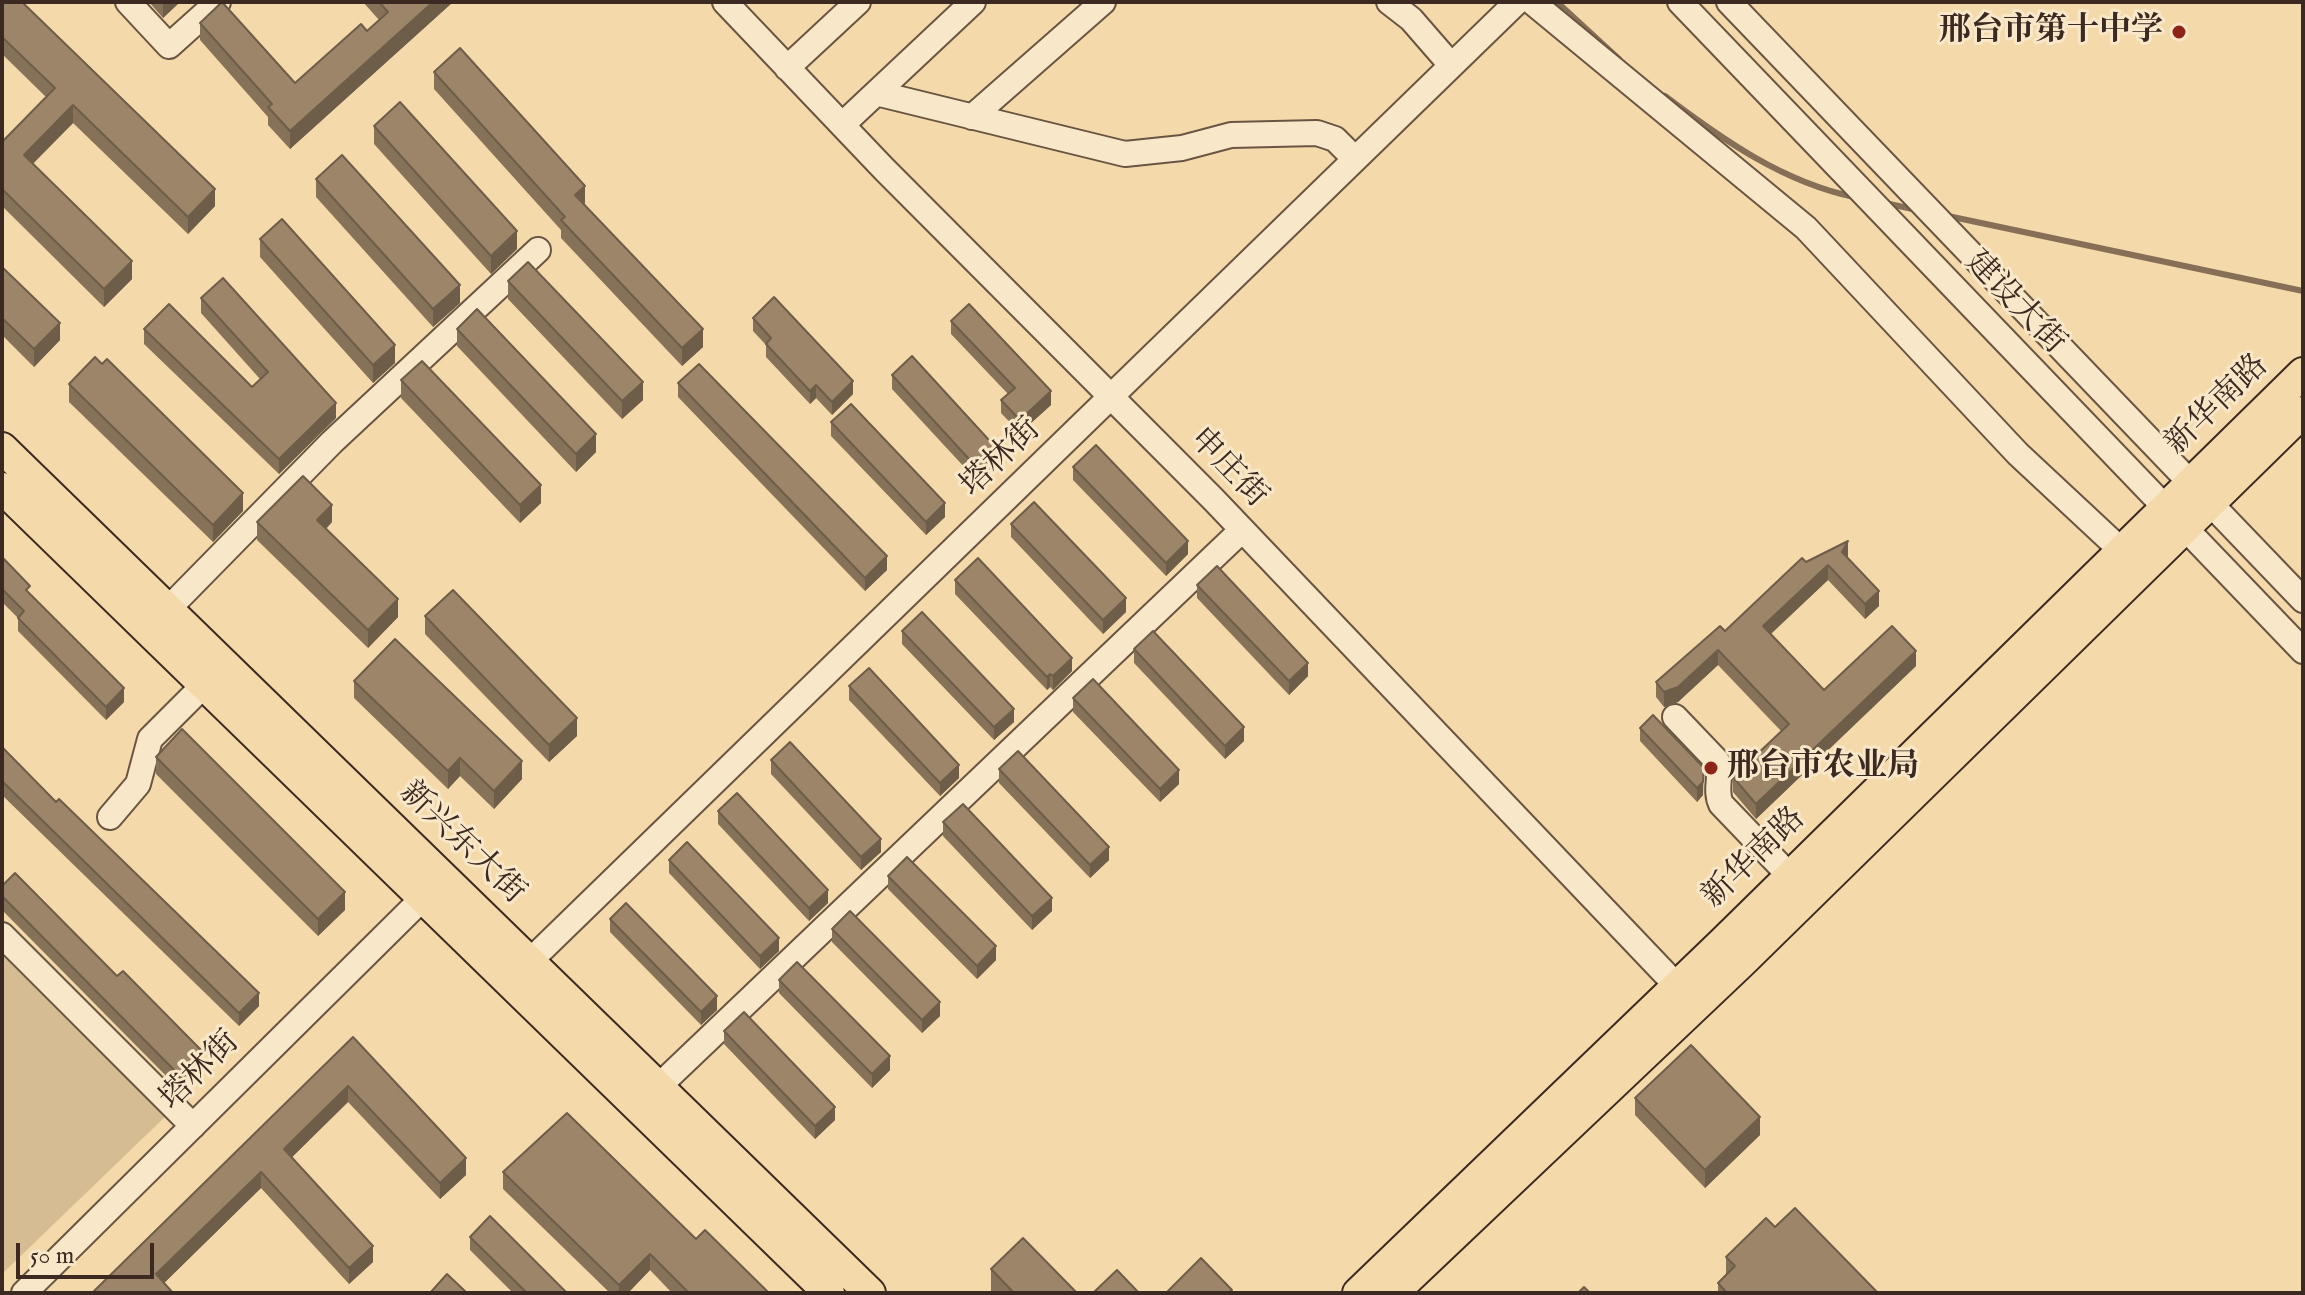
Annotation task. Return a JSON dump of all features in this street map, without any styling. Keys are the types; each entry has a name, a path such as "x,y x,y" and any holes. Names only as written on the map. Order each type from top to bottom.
{"main road":[{"name":"新华南路","path":"1393,1293 1742,962 2200,493 2303,373"},
{"name":"新华南路","path":"2200,493 2303,412"},
{"name":"新兴东大街","path":"2,448 870,1293"},
{"name":"新兴东大街","path":"2,488 829,1293"},
{"name":"新华南路","path":"1358,1293 2122,551 2175,518"}],"street":[{"path":"128,2 169,46 218,2"},
{"name":"申庄街","path":"725,2 842,125 1242,530 1677,986"},
{"path":"787,68 858,2"},
{"path":"842,125 973,2"},
{"path":"972,117 1103,2"},
{"path":"1389,2 1411,19 1451,65"},
{"name":"塔林街","path":"530,961 1517,2"},
{"path":"1532,2 1806,228 2018,454 2122,551"},
{"name":"建设大街","path":"1680,2 2303,651"},
{"name":"建设大街","path":"1729,2 2303,600"},
{"path":"876,93 1125,154 1182,148 1231,135 1317,133 1335,139 1355,159"},
{"path":"168,609 332,442 538,250"},
{"path":"659,1086 1242,530"},
{"path":"110,817 138,784 150,739 204,685"},
{"path":"1675,717 1717,761 1721,769 1718,796 1721,804 1790,876"},
{"name":"塔林街","path":"24,1293 424,897"},
{"path":"2,935 193,1126"}],"shaded area":[{"path":"7,954 169,1113 2,1274 2,959"}],"building":[{"path":"2,2 22,2 215,189 188,217 73,105 24,155 132,261 104,289 2,189 2,142 55,88 2,37"},
{"path":"222,2 295,83 361,24 367,31 388,12 379,2 433,2 290,131 268,107 272,104 200,23"},
{"path":"460,48 585,186 575,195 703,329 682,348 561,220 565,217 434,72"},
{"path":"400,102 517,231 491,256 374,126"},
{"path":"342,155 460,285 433,309 316,179"},
{"path":"282,219 395,345 373,365 260,239"},
{"path":"528,262 643,382 622,401 508,281"},
{"path":"2,267 60,323 34,349 2,318"},
{"path":"223,278 336,403 279,459 144,329 169,304 252,387 268,372 201,298"},
{"path":"774,297 853,381 832,402 816,385 810,391 766,344 771,338 753,318"},
{"path":"969,304 1051,391 1020,420 1001,400 1015,388 951,321"},
{"path":"477,309 596,434 576,454 457,329"},
{"path":"912,356 999,451 979,470 892,375"},
{"path":"95,357 102,364 107,359 243,493 213,525 69,384"},
{"path":"422,361 541,485 520,505 401,380"},
{"path":"699,364 887,556 865,578 678,383"},
{"path":"851,404 945,503 926,522 831,422"},
{"path":"1096,445 1188,541 1166,563 1073,467"},
{"path":"303,476 332,505 317,520 398,599 368,630 257,522"},
{"path":"1034,502 1126,598 1103,620 1011,524"},
{"path":"1848,541 1842,552 1879,591 1865,604 1828,565 1763,626 1824,690 1892,626 1916,651 1756,804 1733,777 1789,724 1718,650 1678,687 1664,692 1656,682 1720,626 1725,631 1802,558 1806,562"},
{"path":"2,557 30,586 26,590 124,688 106,707 18,618 24,611 2,589"},
{"path":"978,558 1072,658 1053,676 1050,674 1047,677 955,580"},
{"path":"1217,566 1308,663 1289,681 1197,585"},
{"path":"453,590 577,718 549,745 425,616"},
{"path":"922,612 1014,709 994,727 902,631"},
{"path":"1153,631 1244,727 1225,746 1134,649"},
{"path":"395,639 522,761 494,791 460,758 448,771 354,681"},
{"path":"869,668 959,765 940,783 849,686"},
{"path":"1093,679 1179,770 1160,789 1073,698"},
{"path":"1653,715 1704,768 1703,782 1697,788 1640,728"},
{"path":"182,729 345,892 318,919 156,757"},
{"path":"790,742 881,839 861,857 771,760"},
{"path":"2,747 259,993 239,1013 2,781"},
{"path":"1018,751 1109,847 1090,865 999,769"},
{"path":"737,793 828,890 809,908 718,811"},
{"path":"963,804 1052,898 1032,916 943,822"},
{"path":"687,842 779,938 760,956 669,860"},
{"path":"907,857 996,946 977,966 888,876"},
{"path":"15,873 117,976 123,971 203,1052 179,1075 2,896 2,886"},
{"path":"626,903 717,996 701,1012 610,919"},
{"path":"850,911 940,1002 922,1020 832,929"},
{"path":"797,962 890,1056 872,1074 779,980"},
{"path":"744,1012 835,1107 815,1126 724,1031"},
{"path":"353,1037 466,1158 440,1183 348,1086 284,1149 373,1246 349,1268 261,1172 156,1274 173,1293 92,1293"},
{"path":"1691,1045 1760,1117 1705,1170 1635,1098"},
{"path":"567,1113 696,1239 705,1230 769,1293 689,1293 650,1254 619,1285 503,1172"},
{"path":"1795,1208 1878,1293 1727,1293 1718,1283 1735,1266 1726,1257 1766,1218 1775,1227"},
{"path":"490,1216 567,1293 527,1293 470,1237"},
{"path":"1023,1238 1077,1293 1014,1293 991,1269"},
{"path":"1201,1258 1232,1290 1228,1293 1166,1293"},
{"path":"1117,1270 1139,1293 1093,1293"},
{"path":"447,1274 467,1293 430,1293"}],"waterway":[{"path":"1557,2 1619,59"},
{"path":"1665,96 1709,128 1778,170 1854,197"},
{"path":"1885,203 1917,210"},
{"path":"1948,216 2303,291"}],"place":[{"name":"邢台市第十中学","path":"2179,32"},
{"name":"邢台市农业局","path":"1711,768"}]}
